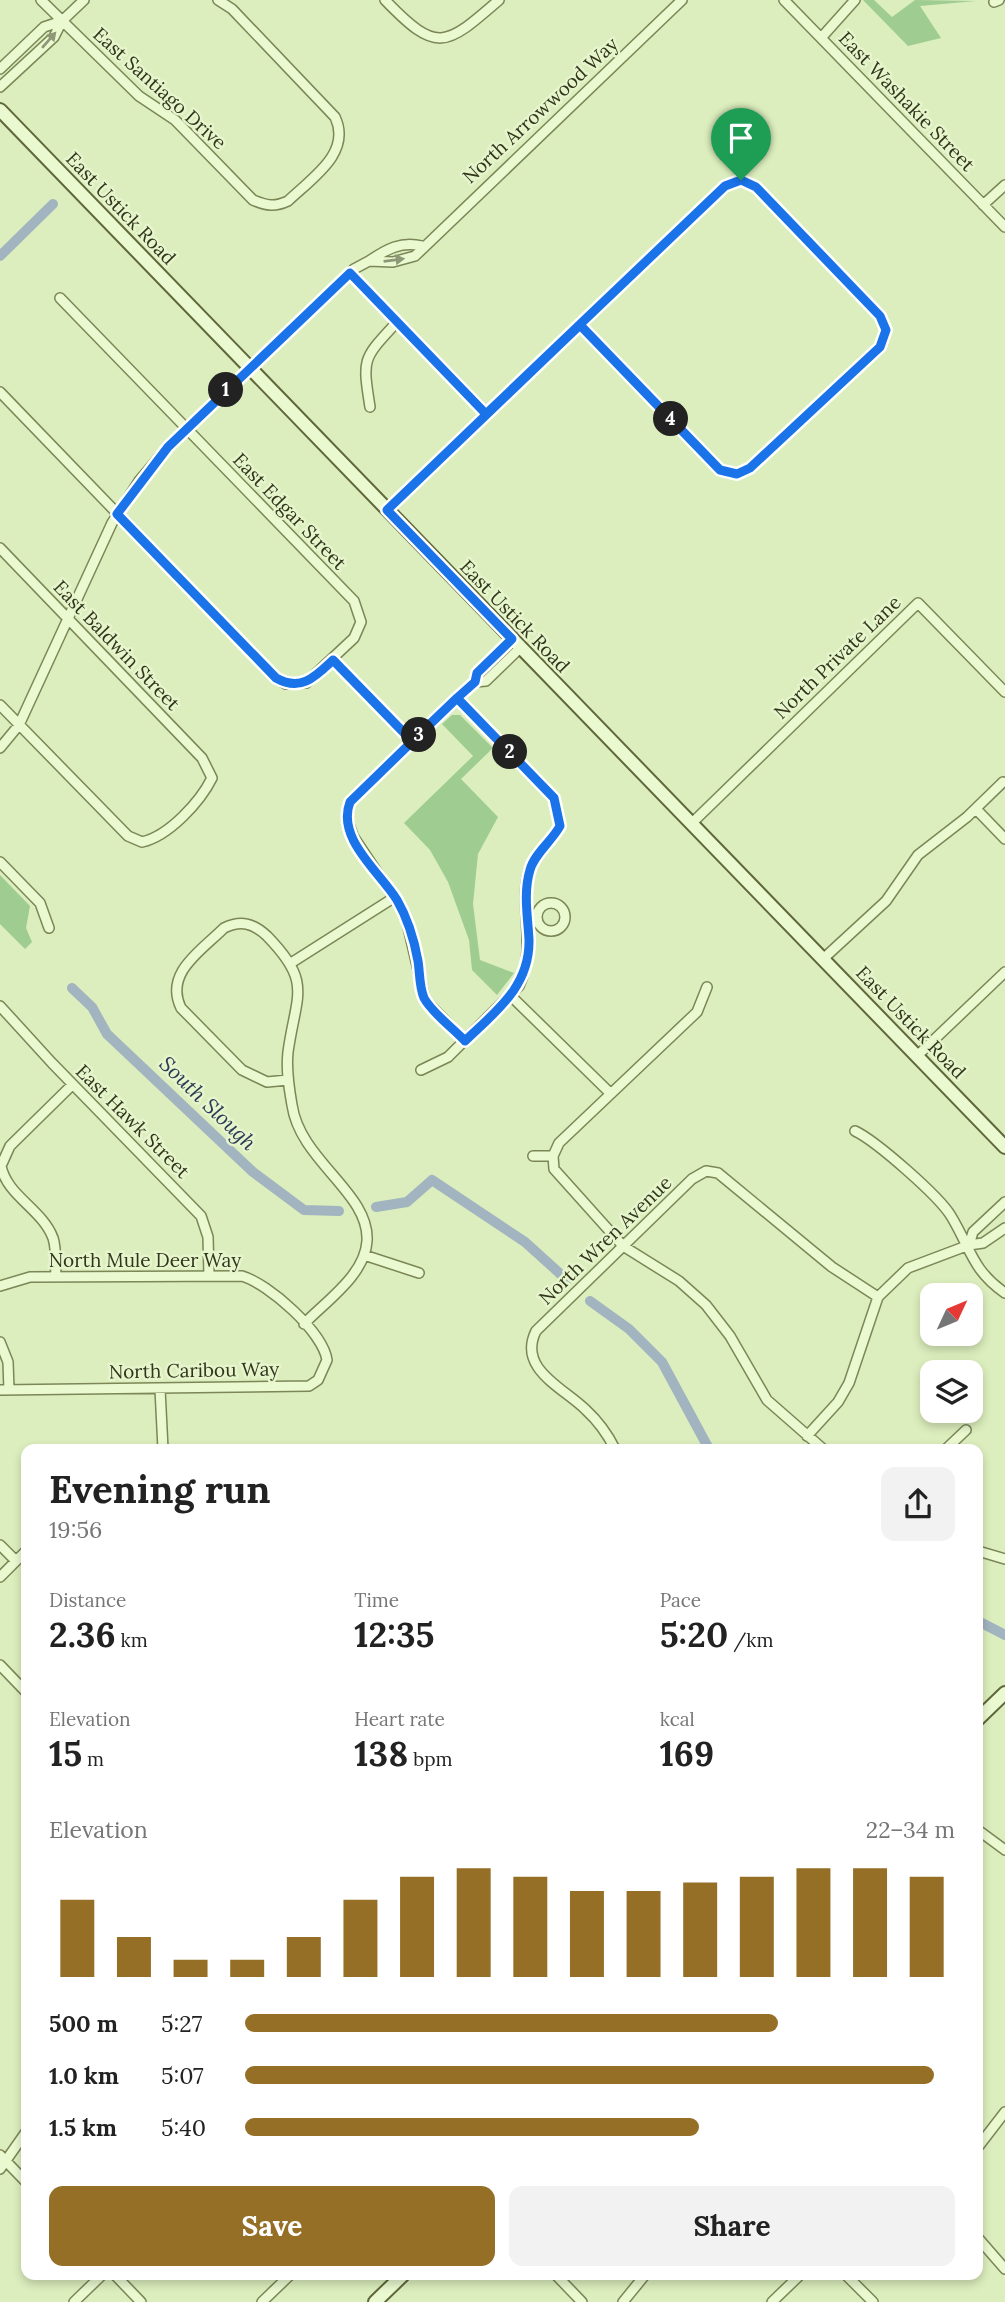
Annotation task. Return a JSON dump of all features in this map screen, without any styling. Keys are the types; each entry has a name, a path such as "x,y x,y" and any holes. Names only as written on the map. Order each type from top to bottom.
{"main road":[{"name":"East Ustick Road","path":"0,110 1005,1147"},
{"path":"983,1714 1005,1693"},
{"path":"375,2302 398,2280"}],"street":[{"name":"East Santiago Drive","path":"41,0 139,96 175,120 253,200 267,206 288,201 338,151 342,140 340,128 335,117 241,18 218,0"},
{"path":"0,87 54,37 62,21 84,0"},
{"path":"385,0 412,29 427,37 443,39 457,36 499,0"},
{"name":"North Arrowwood Way","path":"369,261 393,262 415,256 422,246 682,0"},
{"name":"East Washakie Street","path":"784,0 1005,227"},
{"path":"821,38 855,0"},
{"path":"0,69 44,27 62,21"},
{"path":"387,510 725,186 741,180 756,187 880,316 886,330 880,347 750,468 730,474 720,470 580,325"},
{"path":"983,205 1005,185"},
{"name":"North Arrowwood Way","path":"0,748 19,725 117,514 153,464 350,273 388,248 409,243 422,246"},
{"path":"350,273 486,414"},
{"name":"East Edgar Street","path":"60,298 354,601 361,622 354,638 333,660"},
{"path":"370,407 363,368 368,354 397,322"},
{"path":"0,392 276,678 296,685 314,678 333,660 412,741"},
{"name":"East Baldwin Street","path":"0,548 207,767 212,778 206,789 153,839 142,842 128,836 19,725"},
{"name":"North Private Lane","path":"691,824 918,603 1005,692"},
{"path":"465,1041 425,1000 413,938 395,897 359,848 347,811 350,802 475,682 477,673 516,643"},
{"path":"421,1070 448,1057 511,996 524,974 532,917 530,867 560,826 560,813 554,798 457,698"},
{"path":"0,705 19,725"},
{"path":"823,959 886,901 918,855 976,809 1003,782"},
{"path":"976,809 1005,839"},
{"path":"0,862 40,902 49,928"},
{"path":"291,963 395,897"},
{"path":"288,1080 267,1082 242,1070 181,1008 174,987 181,970 224,928 244,922 261,930 291,963 299,995 288,1053 288,1080 295,1122 304,1142 360,1212 367,1233 364,1255 353,1274 303,1324"},
{"path":"917,1056 1005,972"},
{"path":"707,987 697,1012 650,1060 609,1092 559,1143 553,1156 554,1170 559,1179 623,1246 679,1281 706,1305 730,1336 766,1400 817,1444"},
{"path":"511,996 609,1092"},
{"name":"East Hawk Street","path":"0,1006 72,1085 201,1216 208,1237 209,1275"},
{"path":"56,1277 52,1236 40,1217 3,1177 3,1155 72,1085"},
{"path":"855,1131 878,1145 943,1206 969,1245 976,1268 1005,1293"},
{"path":"533,1156 553,1156"},
{"name":"North Wren Avenue","path":"611,1444 589,1412 540,1371 530,1351 536,1331 692,1179 706,1171 718,1173 832,1267 878,1297"},
{"path":"969,1245 974,1232 1005,1202"},
{"path":"807,1436 838,1402 849,1383 878,1297 908,1268 969,1245 983,1243 1005,1228"},
{"path":"364,1255 419,1273"},
{"name":"North Mule Deer Way","path":"0,1286 20,1278 56,1277 209,1275 253,1279 272,1291 303,1324"},
{"name":"North Caribou Way","path":"4,1390 309,1386 318,1380 327,1360 320,1340 303,1324"},
{"path":"0,1342 8,1362 4,1390"},
{"path":"160,1389 163,1444"},
{"path":"951,1444 965,1430"},
{"path":"0,1545 16,1561"},
{"path":"983,1552 1005,1559"},
{"path":"0,1577 21,1556"},
{"path":"0,1665 21,1687"},
{"path":"983,1834 1005,1850"},
{"path":"983,2141 1005,2112"},
{"path":"21,2138 2,2162 21,2178"},
{"path":"983,2244 1005,2269"},
{"path":"74,2302 97,2280"},
{"path":"120,2280 141,2302"},
{"path":"262,2302 282,2280"},
{"path":"561,2280 582,2302"},
{"path":"624,2302 641,2280"},
{"path":"772,2302 795,2280"},
{"path":"851,2280 873,2302"}],"green space":[{"path":"863,0 874,0 892,17 915,0 976,1 920,6 941,38 908,46"},
{"path":"452,715 460,715 493,748 461,779 498,817 478,854 473,904 480,960 514,973 497,995 472,970 469,940 448,882 430,850 404,823 473,756 442,724"},
{"path":"0,875 30,906 26,928 32,942 25,949 0,924"}],"waterway":[{"path":"0,256 53,204"},
{"name":"South Slough","path":"72,988 92,1007 107,1034 253,1172 304,1210 339,1211"},
{"name":"South Slough","path":"376,1207 407,1202 432,1180 525,1242 567,1280"},
{"name":"South Slough","path":"590,1301 629,1329 662,1362 706,1444"},
{"name":"South Slough","path":"983,1624 1005,1635"}],"route":[{"path":"741,180 725,186 486,414 350,273 168,447 139,481 117,514 276,678 286,684 306,683 333,660 412,741 457,698 554,798 560,813 560,826 530,867 527,896 529,943 524,974 511,996 465,1041 425,1000 419,982 413,938 405,914 382,878 366,860 353,836 347,811 350,802 457,698 475,682 477,673 512,639 387,510 580,325 720,470 730,474 750,468 880,347 886,330 880,316 756,187 741,180"}]}
